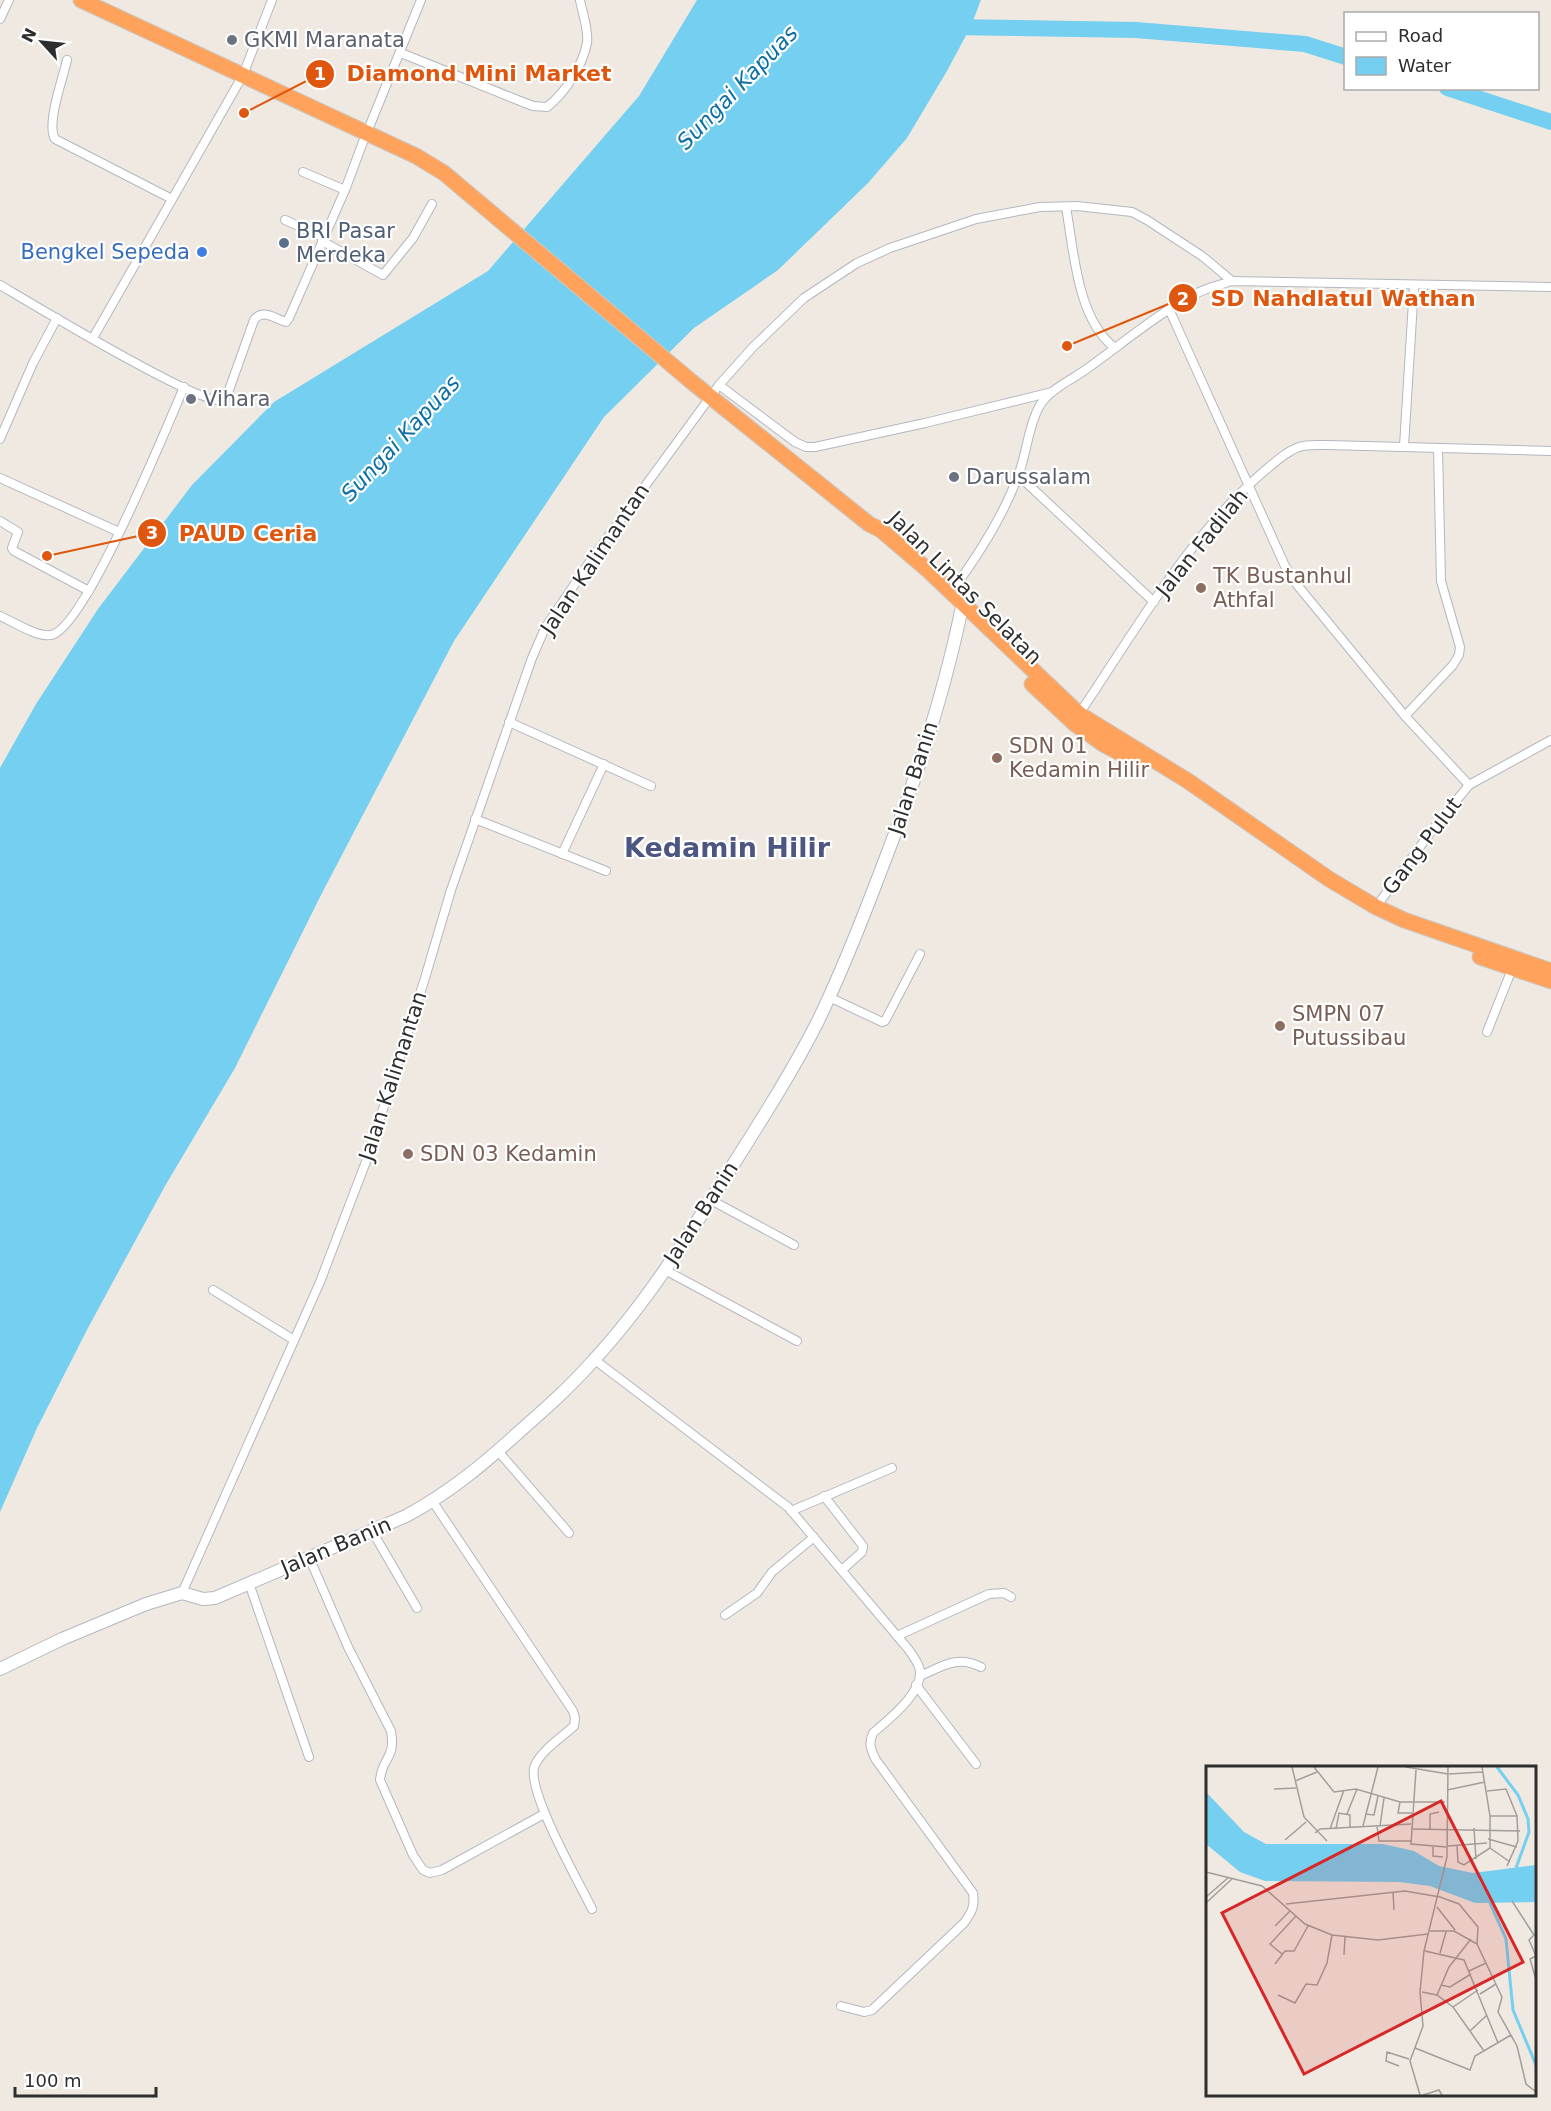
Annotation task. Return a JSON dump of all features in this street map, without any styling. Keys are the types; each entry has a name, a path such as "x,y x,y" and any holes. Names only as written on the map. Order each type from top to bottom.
{"highway":[{"name":"Jalan Lintas Selatan","path":"81,0 416,156 444,173 692,382 714,391 869,524 871,531 951,596 1079,714 1329,879 1376,907 1512,969 1551,981"},
{"name":"Jalan Lintas Selatan","path":"951,596 1013,666 1075,724 1104,744 1212,802 1357,906 1402,928 1551,971"}],"street":[{"path":"0,19 9,0"},
{"path":"93,338 243,75 272,0"},
{"path":"370,125 422,0"},
{"path":"400,52 526,104 547,107 561,96 576,71 587,41 580,0"},
{"path":"67,60 52,122 52,135 55,139 172,199"},
{"path":"0,285 184,387 219,400 224,398 234,379 254,320 258,315 263,314 286,322 290,318 363,142"},
{"path":"303,172 345,190"},
{"path":"285,220 323,239 383,275 413,238 432,204"},
{"name":"Jalan Kalimantan","path":"182,1593 320,1282 367,1159 475,819 508,722 545,628 591,560 714,391 753,347 804,298 857,263 890,248 976,219 1040,207 1103,208 1132,213 1202,255 1232,280"},
{"path":"1066,207 1078,279 1091,319 1104,340 1115,348"},
{"path":"1232,280 1414,286 1551,287"},
{"name":"Jalan Banin","path":"182,1593 203,1599 214,1598 372,1531 433,1502 498,1451 595,1360 665,1270 711,1200 787,1075 829,997 869,903 915,780 935,713 951,596 1007,500 1018,475 1032,423 1040,406 1052,392 1169,309 1205,289 1232,280"},
{"path":"1404,446 1414,286"},
{"path":"1169,309 1285,566 1298,586 1406,716 1469,785 1551,740"},
{"path":"0,439 33,363 57,318"},
{"path":"0,615 45,635 57,633 70,621 89,591 119,532 184,387"},
{"path":"714,391 806,447 925,423 1052,392"},
{"name":"Jalan Fadilah","path":"1079,714 1154,602 1215,521 1249,485 1283,455 1300,446 1404,446 1438,449 1551,451"},
{"path":"1406,716 1453,665 1459,655 1460,647 1441,581 1438,449"},
{"path":"1018,475 1154,602"},
{"path":"0,478 119,532"},
{"path":"0,521 18,532 19,535 12,548 14,551 89,591"},
{"path":"508,722 651,786"},
{"path":"562,854 604,764"},
{"name":"Gang Pulut","path":"1376,907 1430,833 1469,785"},
{"path":"475,819 606,871"},
{"path":"829,997 879,1022 885,1021 920,954"},
{"path":"1487,1032 1512,969"},
{"path":"711,1200 794,1245"},
{"path":"665,1270 798,1341"},
{"path":"213,1290 294,1340"},
{"path":"595,1360 764,1487 791,1511 897,1636 919,1667 920,1676 910,1698 873,1733 870,1749 973,1893 975,1903 972,1912 963,1923 872,2010 864,2012 840,2006"},
{"path":"498,1451 569,1533"},
{"path":"791,1511 892,1468"},
{"path":"824,1496 863,1546 862,1552 842,1570"},
{"path":"433,1502 573,1711 574,1726 540,1757 532,1771 532,1780 544,1814 592,1909"},
{"path":"372,1531 417,1608"},
{"path":"725,1615 757,1593 772,1572 814,1538"},
{"path":"309,1557 348,1647 391,1731 392,1752 381,1771 380,1780 413,1856 423,1870 430,1874 442,1870 544,1814"},
{"path":"249,1583 309,1757"},
{"path":"0,1669 112,1617 182,1593"},
{"path":"897,1636 989,1594 1004,1593 1011,1597"},
{"path":"920,1676 956,1661 964,1660 981,1667"},
{"path":"916,1685 976,1764"}],"water":[{"name":"Sungai Kapuas","path":"697,0 981,0 971,26 947,71 907,138 868,183 778,270 694,328 604,417 454,641 322,893 235,1068 165,1186 89,1326 37,1428 0,1512 0,768 36,704 98,609 192,485 274,402 488,271 639,96"}],"waterway":[{"path":"950,27 1136,30 1305,44 1344,56"},
{"path":"1453,90 1551,122"}],"place":[{"name":"GKMI Maranata","path":"232,40"},
{"name":"Diamond Mini Market","path":"244,113"},
{"name":"BRI Pasar Merdeka","path":"284,243"},
{"name":"Bengkel Sepeda","path":"202,252"},
{"name":"SD Nahdlatul Wathan","path":"1067,346"},
{"name":"Vihara","path":"191,399"},
{"name":"Darussalam","path":"954,477"},
{"name":"PAUD Ceria","path":"47,556"},
{"name":"TK Bustanhul Athfal","path":"1201,588"},
{"name":"SDN 01 Kedamin Hilir","path":"997,758"},
{"name":"SMPN 07 Putussibau","path":"1280,1026"},
{"name":"SDN 03 Kedamin","path":"408,1154"}],"district":[{"name":"Kedamin Hilir","path":"727,848"}]}
